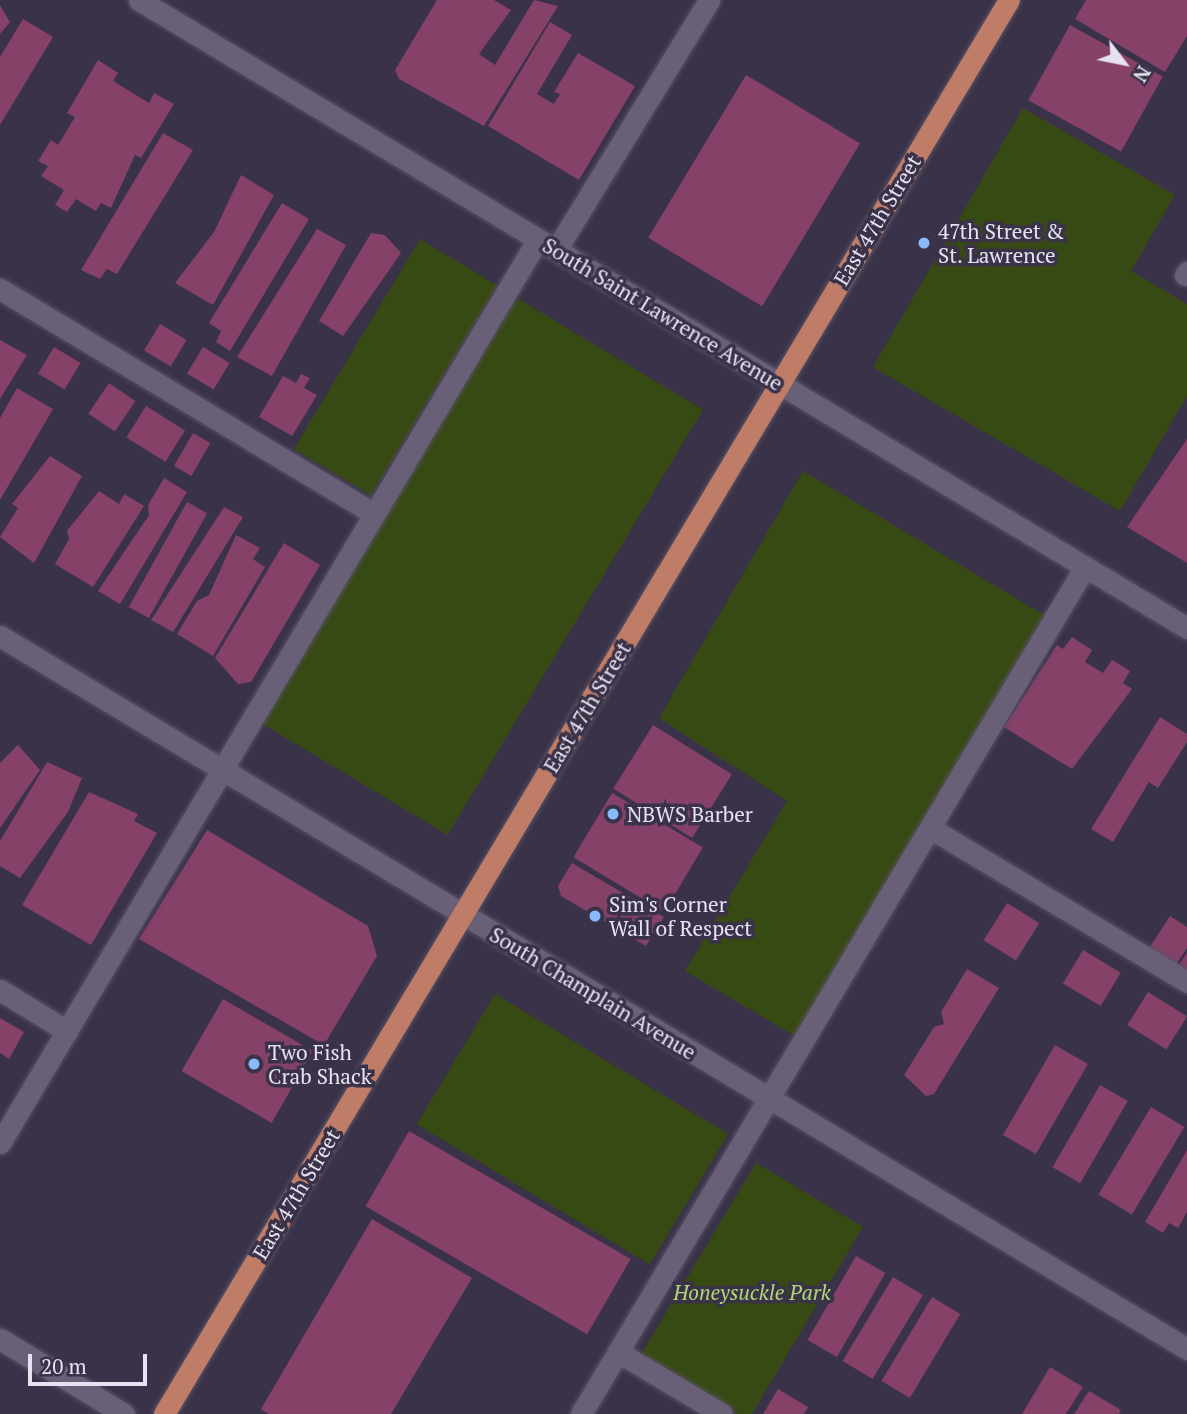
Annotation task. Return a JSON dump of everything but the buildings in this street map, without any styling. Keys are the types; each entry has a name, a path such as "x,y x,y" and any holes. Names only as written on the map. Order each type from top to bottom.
{"main road":[{"name":"East 47th Street","path":"164,1414 1009,0"}],"street":[{"name":"South Saint Lawrence Avenue","path":"139,0 1187,628"},
{"path":"0,1143 374,514 547,244 709,0"},
{"path":"0,289 374,514"},
{"path":"581,1414 1085,567"},
{"name":"South Champlain Avenue","path":"0,636 1187,1349"},
{"path":"930,828 1187,982"},
{"path":"0,990 67,1031"},
{"path":"0,1339 124,1414"},
{"path":"618,1352 722,1414"}],"green space":[{"path":"1023,108 1175,195 1131,271 1187,304 1187,396 1120,511 873,367"},
{"path":"420,239 497,285 371,495 294,449"},
{"path":"517,298 703,410 448,835 262,723"},
{"path":"803,471 1044,615 795,1036 685,971 787,801 659,718"},
{"path":"495,994 728,1134 650,1264 417,1124"},
{"name":"Honeysuckle Park","path":"756,1163 863,1227 752,1414 738,1414 640,1356"}],"place":[{"name":"47th Street & St. Lawrence","path":"924,243"},
{"name":"NBWS Barber","path":"613,814"},
{"name":"Sim's Corner Wall of Respect","path":"595,916"},
{"name":"Two Fish Crab Shack","path":"254,1064"}]}
